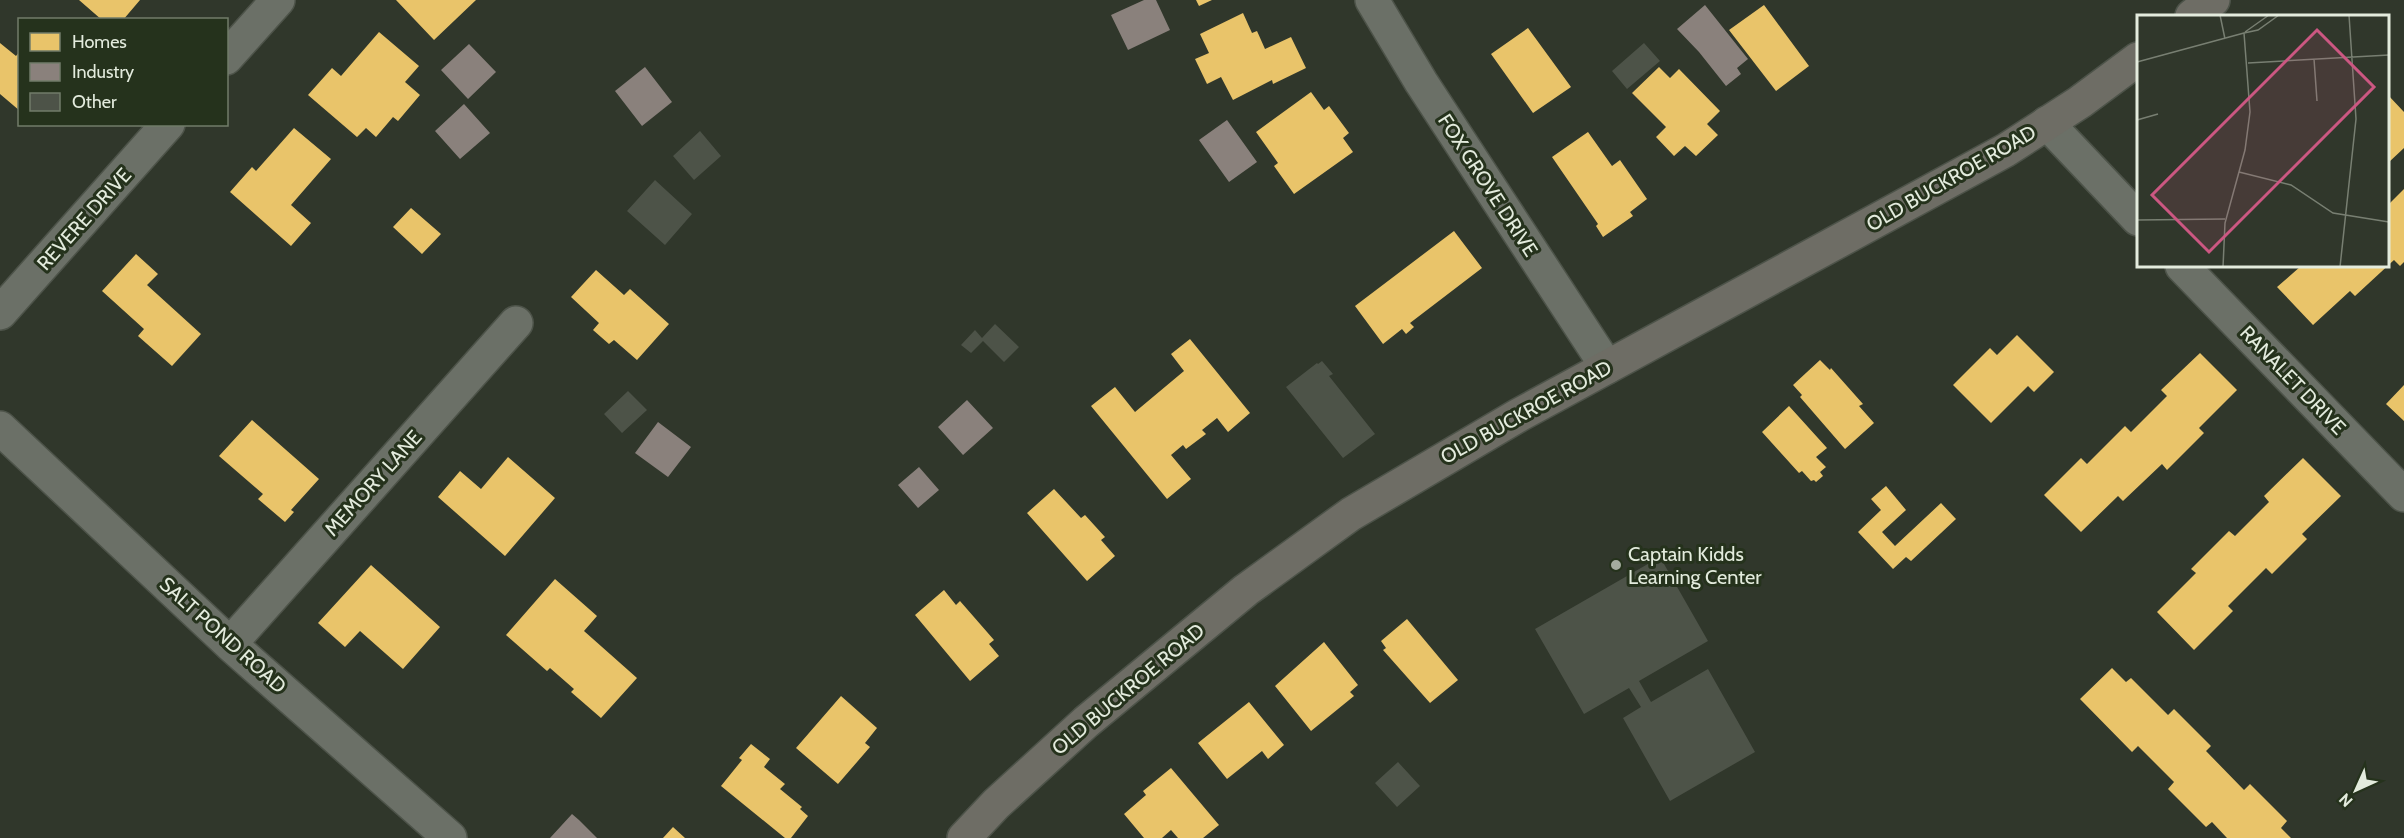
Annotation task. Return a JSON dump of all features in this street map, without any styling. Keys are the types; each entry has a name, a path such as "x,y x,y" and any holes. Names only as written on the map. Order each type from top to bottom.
{"main road":[{"path":"2193,15 2213,0"},
{"name":"OLD BUCKROE ROAD","path":"963,838 1026,776 1086,722 1290,556 1394,487 1607,367 1964,174 2047,123 2137,60"}],"street":[{"path":"228,56 278,0"},
{"name":"FOX GROVE DRIVE","path":"1372,0 1427,92 1607,367"},
{"path":"2047,123 2137,217"},
{"name":"REVERE DRIVE","path":"0,313 166,126"},
{"name":"RANALET DRIVE","path":"2183,267 2404,495"},
{"name":"MEMORY LANE","path":"231,644 516,323"},
{"name":"SALT POND ROAD","path":"0,428 231,644 450,838"}],"building: Homes":[{"path":"79,0 140,0 125,18 100,18"},
{"path":"396,0 476,0 434,40"},
{"path":"1196,0 1212,0 1199,6"},
{"path":"1764,5 1809,66 1776,91 1729,30"},
{"path":"1243,13 1252,33 1257,31 1265,49 1291,37 1306,68 1273,84 1272,80 1233,100 1221,77 1207,84 1195,59 1209,53 1200,34"},
{"path":"1528,28 1571,87 1533,113 1491,54"},
{"path":"379,32 419,66 405,82 420,95 398,121 393,117 376,137 366,128 357,137 308,95 332,68 341,76"},
{"path":"0,43 16,56 18,54 18,109 0,94"},
{"path":"1659,67 1670,78 1679,69 1720,111 1707,124 1718,135 1696,156 1685,146 1674,156 1656,137 1666,127 1632,93"},
{"path":"1311,92 1324,110 1329,106 1349,133 1343,138 1353,152 1294,194 1274,166 1278,163 1256,132"},
{"path":"2389,96 2404,112 2404,148 2389,162"},
{"path":"294,128 331,159 291,205 311,223 291,246 230,192 252,167 256,171"},
{"path":"1588,132 1612,166 1620,160 1647,199 1630,212 1633,216 1603,237 1596,226 1598,224 1552,157"},
{"path":"2404,189 2404,262 2400,266 2394,260 2389,265 2389,204"},
{"path":"411,208 441,234 422,254 393,227"},
{"path":"1454,231 1482,268 1410,323 1414,327 1406,334 1402,329 1383,344 1355,306"},
{"path":"136,254 158,274 147,285 201,334 172,366 138,336 144,329 102,291"},
{"path":"2300,267 2387,267 2355,296 2350,291 2313,325 2277,287"},
{"path":"596,270 624,295 630,289 669,324 637,360 614,340 609,344 593,330 599,323 571,297"},
{"path":"2017,335 2054,372 2034,392 2028,386 1991,423 1953,385 1990,348 1997,355"},
{"path":"1190,339 1250,413 1228,432 1217,418 1202,430 1206,434 1186,449 1183,445 1171,455 1191,479 1167,499 1091,406 1115,387 1135,412 1184,371 1171,354"},
{"path":"2200,353 2237,390 2199,428 2204,433 2167,470 2162,464 2123,501 2118,496 2081,532 2044,495 2081,458 2087,464 2125,426 2131,432 2167,396 2161,390"},
{"path":"1820,360 1830,370 1831,368 1863,404 1859,406 1874,423 1845,449 1800,397 1802,395 1793,385"},
{"path":"2404,385 2404,421 2386,404"},
{"path":"1789,406 1827,448 1816,457 1826,467 1820,472 1823,476 1816,482 1811,481 1802,471 1799,473 1762,432"},
{"path":"252,420 319,479 291,510 294,512 285,522 258,499 263,494 219,456"},
{"path":"508,457 555,498 505,556 438,497 460,471 481,489"},
{"path":"2303,458 2341,496 2302,534 2307,539 2272,574 2266,568 2228,606 2233,611 2194,650 2157,612 2196,573 2191,569 2229,531 2235,536 2269,502 2264,496"},
{"path":"1886,486 1906,510 1882,532 1895,546 1941,503 1956,519 1911,561 1906,557 1893,569 1858,532 1881,510 1871,499"},
{"path":"1054,489 1081,518 1085,515 1105,537 1101,540 1115,556 1087,581 1027,513"},
{"path":"371,565 440,627 403,669 360,631 345,647 318,623"},
{"path":"555,579 597,616 584,631 637,678 601,718 571,692 574,689 550,668 547,671 506,635"},
{"path":"944,590 956,605 960,601 994,640 989,644 999,656 970,681 915,615"},
{"path":"1407,619 1458,680 1430,703 1383,650 1386,648 1381,641"},
{"path":"1324,642 1358,685 1350,692 1354,696 1311,731 1275,686"},
{"path":"2112,668 2126,682 2131,678 2168,715 2174,709 2211,746 2206,751 2244,790 2250,784 2287,821 2281,828 2291,838 2227,838 2212,822 2206,827 2168,789 2174,782 2138,746 2132,752 2080,699"},
{"path":"841,696 877,728 865,743 870,747 838,784 796,748"},
{"path":"1249,702 1284,745 1268,759 1262,751 1227,779 1198,743"},
{"path":"751,744 770,759 764,767 785,784 780,789 802,807 800,809 808,816 791,838 785,838 721,786 742,760 739,758"},
{"path":"1171,768 1219,825 1203,838 1178,838 1171,830 1162,838 1144,838 1124,814 1146,795 1143,791"},
{"path":"673,827 685,838 663,838"}],"building: Industry":[{"path":"1144,0 1156,0 1170,30 1128,50 1111,15"},
{"path":"1705,5 1748,59 1737,68 1741,74 1726,86 1677,29"},
{"path":"469,44 496,72 468,99 441,70"},
{"path":"645,67 672,102 642,126 615,91"},
{"path":"464,104 490,133 460,159 435,131"},
{"path":"1227,120 1257,162 1229,182 1199,140"},
{"path":"967,400 993,428 963,455 938,427"},
{"path":"658,422 691,447 668,477 635,453"},
{"path":"919,467 939,490 918,508 898,485"},
{"path":"572,814 579,820 597,838 550,838"}],"building: Other":[{"path":"1644,43 1660,61 1627,89 1612,71"},
{"path":"700,131 721,156 694,180 673,156"},
{"path":"655,180 692,214 665,245 627,211"},
{"path":"995,324 1019,347 1004,362 983,341 971,353 961,345 975,330 982,338"},
{"path":"1322,361 1333,374 1329,376 1375,434 1343,458 1286,387"},
{"path":"628,391 647,410 622,433 604,414"},
{"path":"1660,557 1708,641 1639,681 1651,702 1708,669 1755,752 1670,801 1623,718 1641,707 1629,688 1584,714 1535,629"},
{"path":"1398,762 1420,786 1397,807 1375,783"}],"place":[{"name":"Captain Kidds Learning Center","path":"1616,565"}]}
